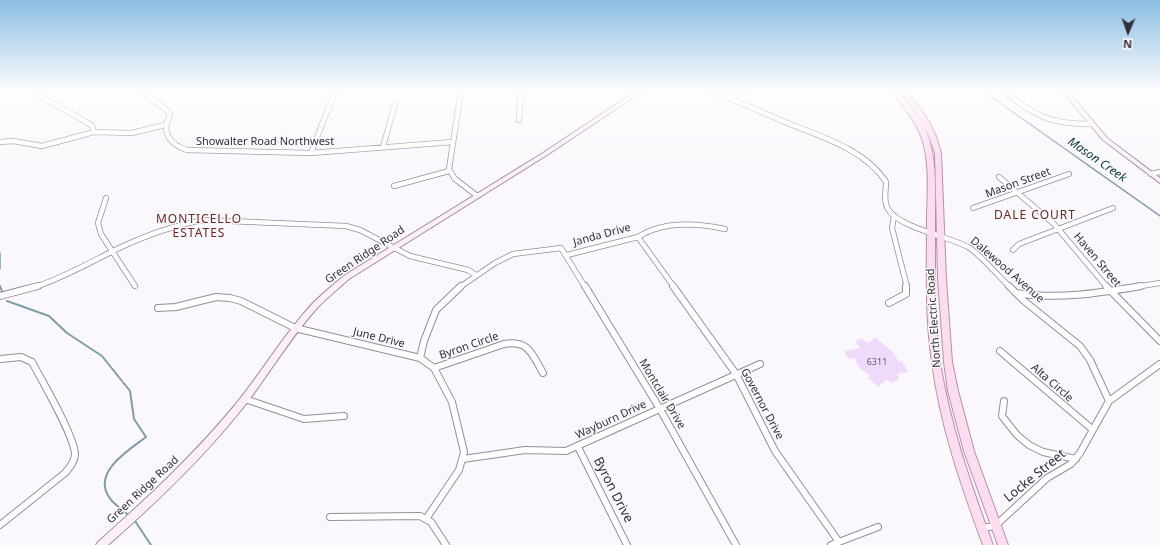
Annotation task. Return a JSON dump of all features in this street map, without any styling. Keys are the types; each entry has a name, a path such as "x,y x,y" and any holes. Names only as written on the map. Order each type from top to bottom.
{"main road":[{"name":"North Electric Road","path":"914,116 927,144 930,160 932,327 936,362 954,445 988,545"},
{"name":"North Electric Road","path":"923,116 936,144 940,180 941,236 946,333 950,376 969,451 1003,545"}],"street":[{"path":"76,116 92,126 94,132"},
{"name":"Showalter Road Northwest","path":"170,116 165,125 166,132 173,142 179,147 187,150 311,153 453,142"},
{"path":"311,153 325,116"},
{"path":"383,147 391,116"},
{"path":"457,116 449,170 455,179 476,195"},
{"name":"Green Ridge Road","path":"101,545 190,461 245,399 295,328 317,302 336,286 395,247 476,195 545,154 602,116"},
{"path":"772,116 828,140 862,159 884,179 886,205 894,216 892,220 892,228 907,288 906,294 889,303"},
{"path":"1042,116 1053,122 1066,124 1091,124"},
{"path":"1085,116 1114,147 1160,181"},
{"path":"0,142 14,141 42,146 94,132 132,133 165,125"},
{"path":"394,186 449,170"},
{"path":"1151,174 1160,172"},
{"name":"Mason Street","path":"973,208 1069,174"},
{"name":"Haven Street","path":"999,178 1058,229 1109,290 1160,341"},
{"path":"106,198 100,215 99,228 135,286"},
{"path":"1013,250 1019,244 1113,208"},
{"name":"Dalewood Avenue","path":"894,216 962,244 974,251 1016,293 1080,346 1090,360 1109,401"},
{"path":"0,296 51,281 160,229 194,221 216,219 346,226 360,230 416,259 468,270 476,275"},
{"name":"Janda Drive","path":"420,358 424,341 436,310 448,297 476,275 513,254 559,247 564,249 567,255 638,236 646,232 683,224 725,229"},
{"name":"Governor Drive","path":"638,236 736,374 775,451 839,542"},
{"name":"Montclair Drive","path":"567,255 660,408 736,545"},
{"path":"1016,293 1047,297 1160,283"},
{"name":"June Drive","path":"158,308 176,307 216,297 230,298 241,301 295,328 420,358 434,368 456,412 464,459"},
{"name":"Byron Circle","path":"434,368 504,344 515,342 523,345 529,350 542,373"},
{"name":"Alta Circle","path":"1000,351 1083,424 1092,429"},
{"path":"0,359 23,357 32,362 71,440 75,455 71,466 65,473 0,525"},
{"name":"Wayburn Drive","path":"464,459 485,458 527,450 559,453 578,446 760,364"},
{"name":"Locke Street","path":"995,526 1047,478 1076,459 1109,401 1160,364"},
{"path":"245,399 304,419 344,416"},
{"path":"1004,401 1002,416 1021,439 1040,450 1076,459"},
{"name":"Byron Drive","path":"578,446 627,545"},
{"path":"426,518 459,470 464,459"},
{"path":"330,517 420,516 431,522 446,545"},
{"path":"982,528 995,526"},
{"path":"831,545 878,527"}],"building":[{"path":"875,337 893,352 899,362 902,361 908,372 897,374 899,379 891,383 886,379 879,387 867,378 870,376 860,368 854,358 849,359 844,351 860,348 855,341 861,338 869,343"}],"waterway":[{"name":"Mason Creek","path":"1019,116 1160,216"},
{"path":"0,253 0,269"},
{"path":"0,286 2,291"},
{"path":"7,301 49,316 67,333 102,356 130,391 134,419 146,437 115,462 105,479 105,488 109,497 127,514"},
{"path":"135,521 151,545"}],"district":[{"name":"DALE COURT","path":"1035,216"},
{"name":"MONTICELLO ESTATES","path":"199,227"}]}
